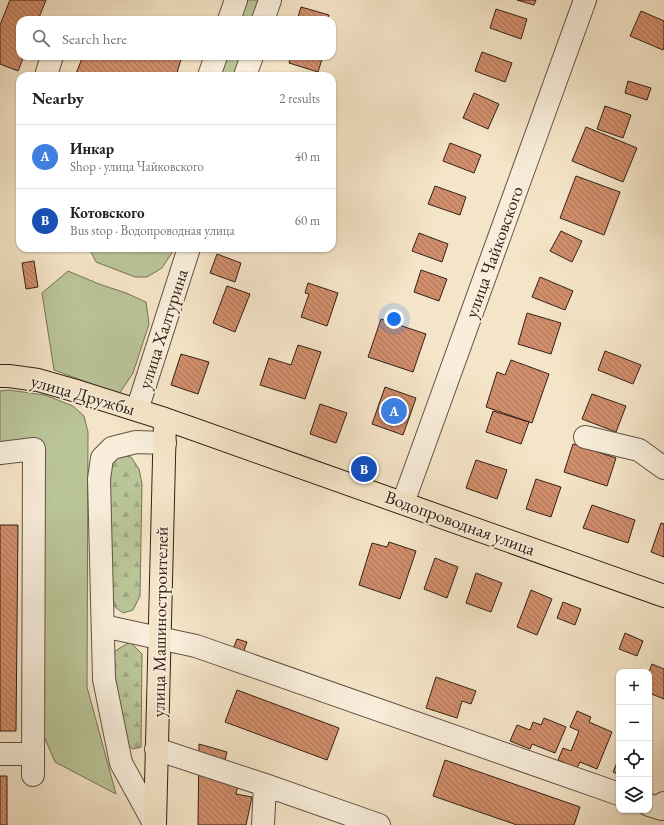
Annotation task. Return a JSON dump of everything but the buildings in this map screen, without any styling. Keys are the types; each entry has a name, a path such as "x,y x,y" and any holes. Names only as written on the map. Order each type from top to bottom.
{"main road":[{"name":"улица Дружбы","path":"0,376 38,380 165,419"},
{"name":"Водопроводная улица","path":"165,419 664,596"},
{"name":"улица Машиностроителей","path":"155,825 165,419"}],"street":[{"path":"230,16 236,0"},
{"path":"264,16 270,0"},
{"name":"улица Чайковского","path":"403,504 585,0"},
{"path":"47,72 51,60"},
{"path":"210,72 215,60"},
{"path":"246,72 251,60"},
{"name":"улица Халтурина","path":"137,410 188,252"},
{"path":"585,437 639,450 664,468"},
{"path":"155,825 121,763 104,679 99,479 102,458 112,448 136,442 165,443"},
{"path":"0,453 34,450 33,764 0,754"},
{"path":"103,626 196,646 616,793"},
{"path":"156,749 379,825"},
{"path":"263,825 265,785"}],"green space":[{"path":"243,0 258,0 254,16 237,16"},
{"path":"221,60 240,60 235,72 217,72"},
{"path":"91,252 172,252 162,268 147,277 135,277 96,262"},
{"path":"68,271 146,302 149,324 133,373 119,394 54,370 42,293"},
{"path":"8,390 45,395 73,406 84,416 88,432 87,687 116,794 55,762 29,701 25,458 0,465 0,391"},
{"path":"119,455 131,457 139,469 142,484 140,596 133,610 123,613 115,607 111,594 109,465"},
{"path":"130,642 142,654 141,747 133,749 126,744 112,670 115,651"}],"place":[{"name":"Инкар","path":"394,411"},
{"name":"Котовского","path":"364,469"}]}
